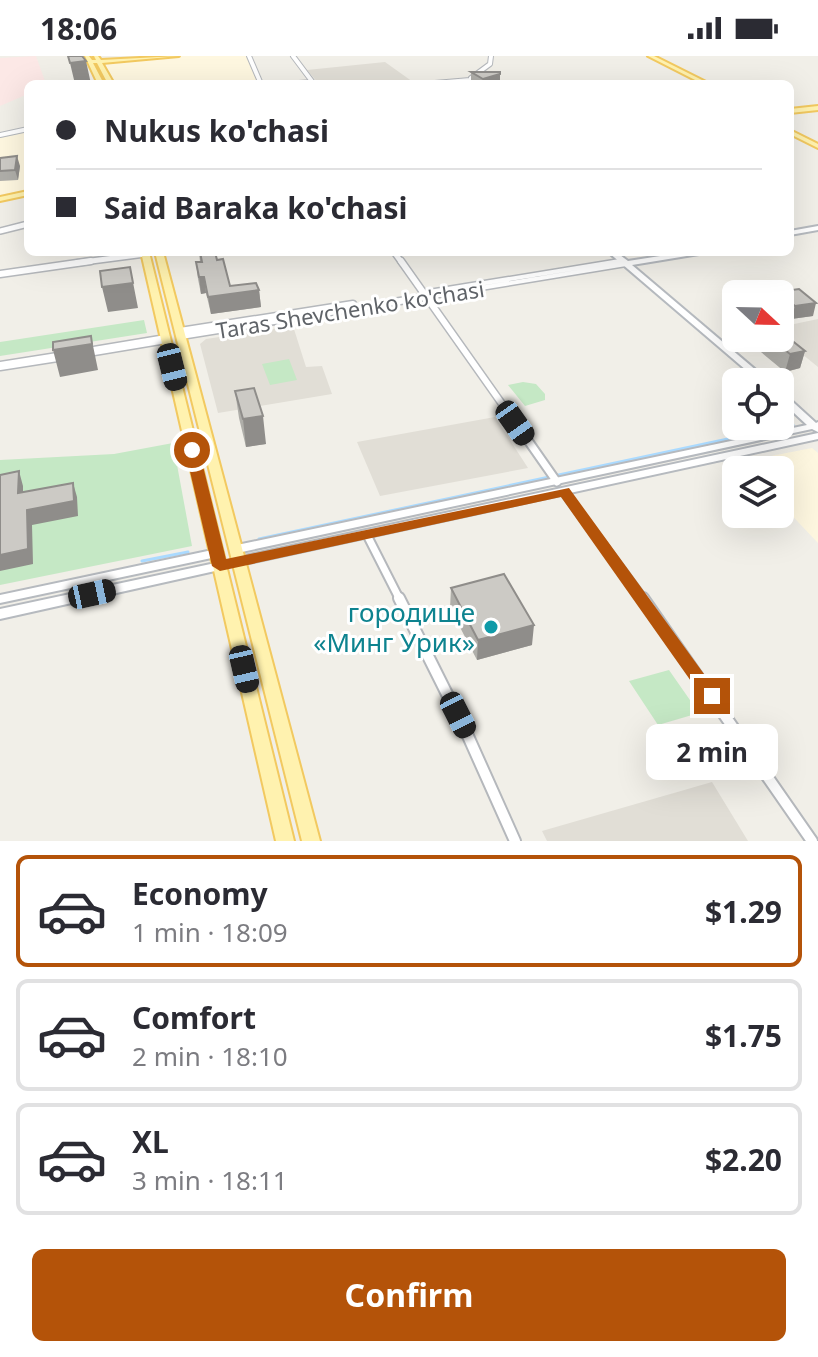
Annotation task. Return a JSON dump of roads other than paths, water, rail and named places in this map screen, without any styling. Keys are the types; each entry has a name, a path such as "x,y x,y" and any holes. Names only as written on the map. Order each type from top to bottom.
{"main road":[{"path":"98,59 142,56"},
{"path":"99,80 89,59 177,56"},
{"path":"640,56 687,80"},
{"path":"650,56 699,80"},
{"path":"98,59 109,80"},
{"path":"794,109 818,106"},
{"path":"794,127 818,139"},
{"path":"794,134 818,146"},
{"path":"0,200 24,196"},
{"path":"794,234 818,230"},
{"path":"146,256 285,841"},
{"path":"160,256 311,841"},
{"name":"Taras Shevchenko ko'chasi","path":"627,260 652,256"},
{"name":"Taras Shevchenko ko'chasi","path":"627,260 663,256"},
{"path":"627,260 749,368"},
{"path":"627,260 756,368"},
{"name":"Taras Shevchenko ko'chasi","path":"165,336 180,334"},
{"path":"794,404 817,431"},
{"path":"794,409 817,431"},
{"path":"0,599 238,555 367,535 560,487 817,431"},
{"path":"238,555 362,522 560,487"},
{"path":"362,522 367,535"},
{"path":"0,614 218,559"}],"street":[{"path":"249,56 261,80"},
{"path":"293,56 311,80"},
{"path":"473,80 490,64 491,56"},
{"path":"0,136 24,130"},
{"path":"0,231 24,225"},
{"path":"0,274 124,256"},
{"path":"397,256 560,487 667,631 812,841"},
{"name":"Taras Shevchenko ko'chasi","path":"180,334 627,260"},
{"name":"Taras Shevchenko ko'chasi","path":"0,363 165,336"},
{"path":"367,535 468,736 515,841"}],"waterway":[{"path":"259,539 723,440"},
{"path":"142,561 188,552"}],"place":[{"name":"городище «Минг Урик»","path":"491,627"}]}
